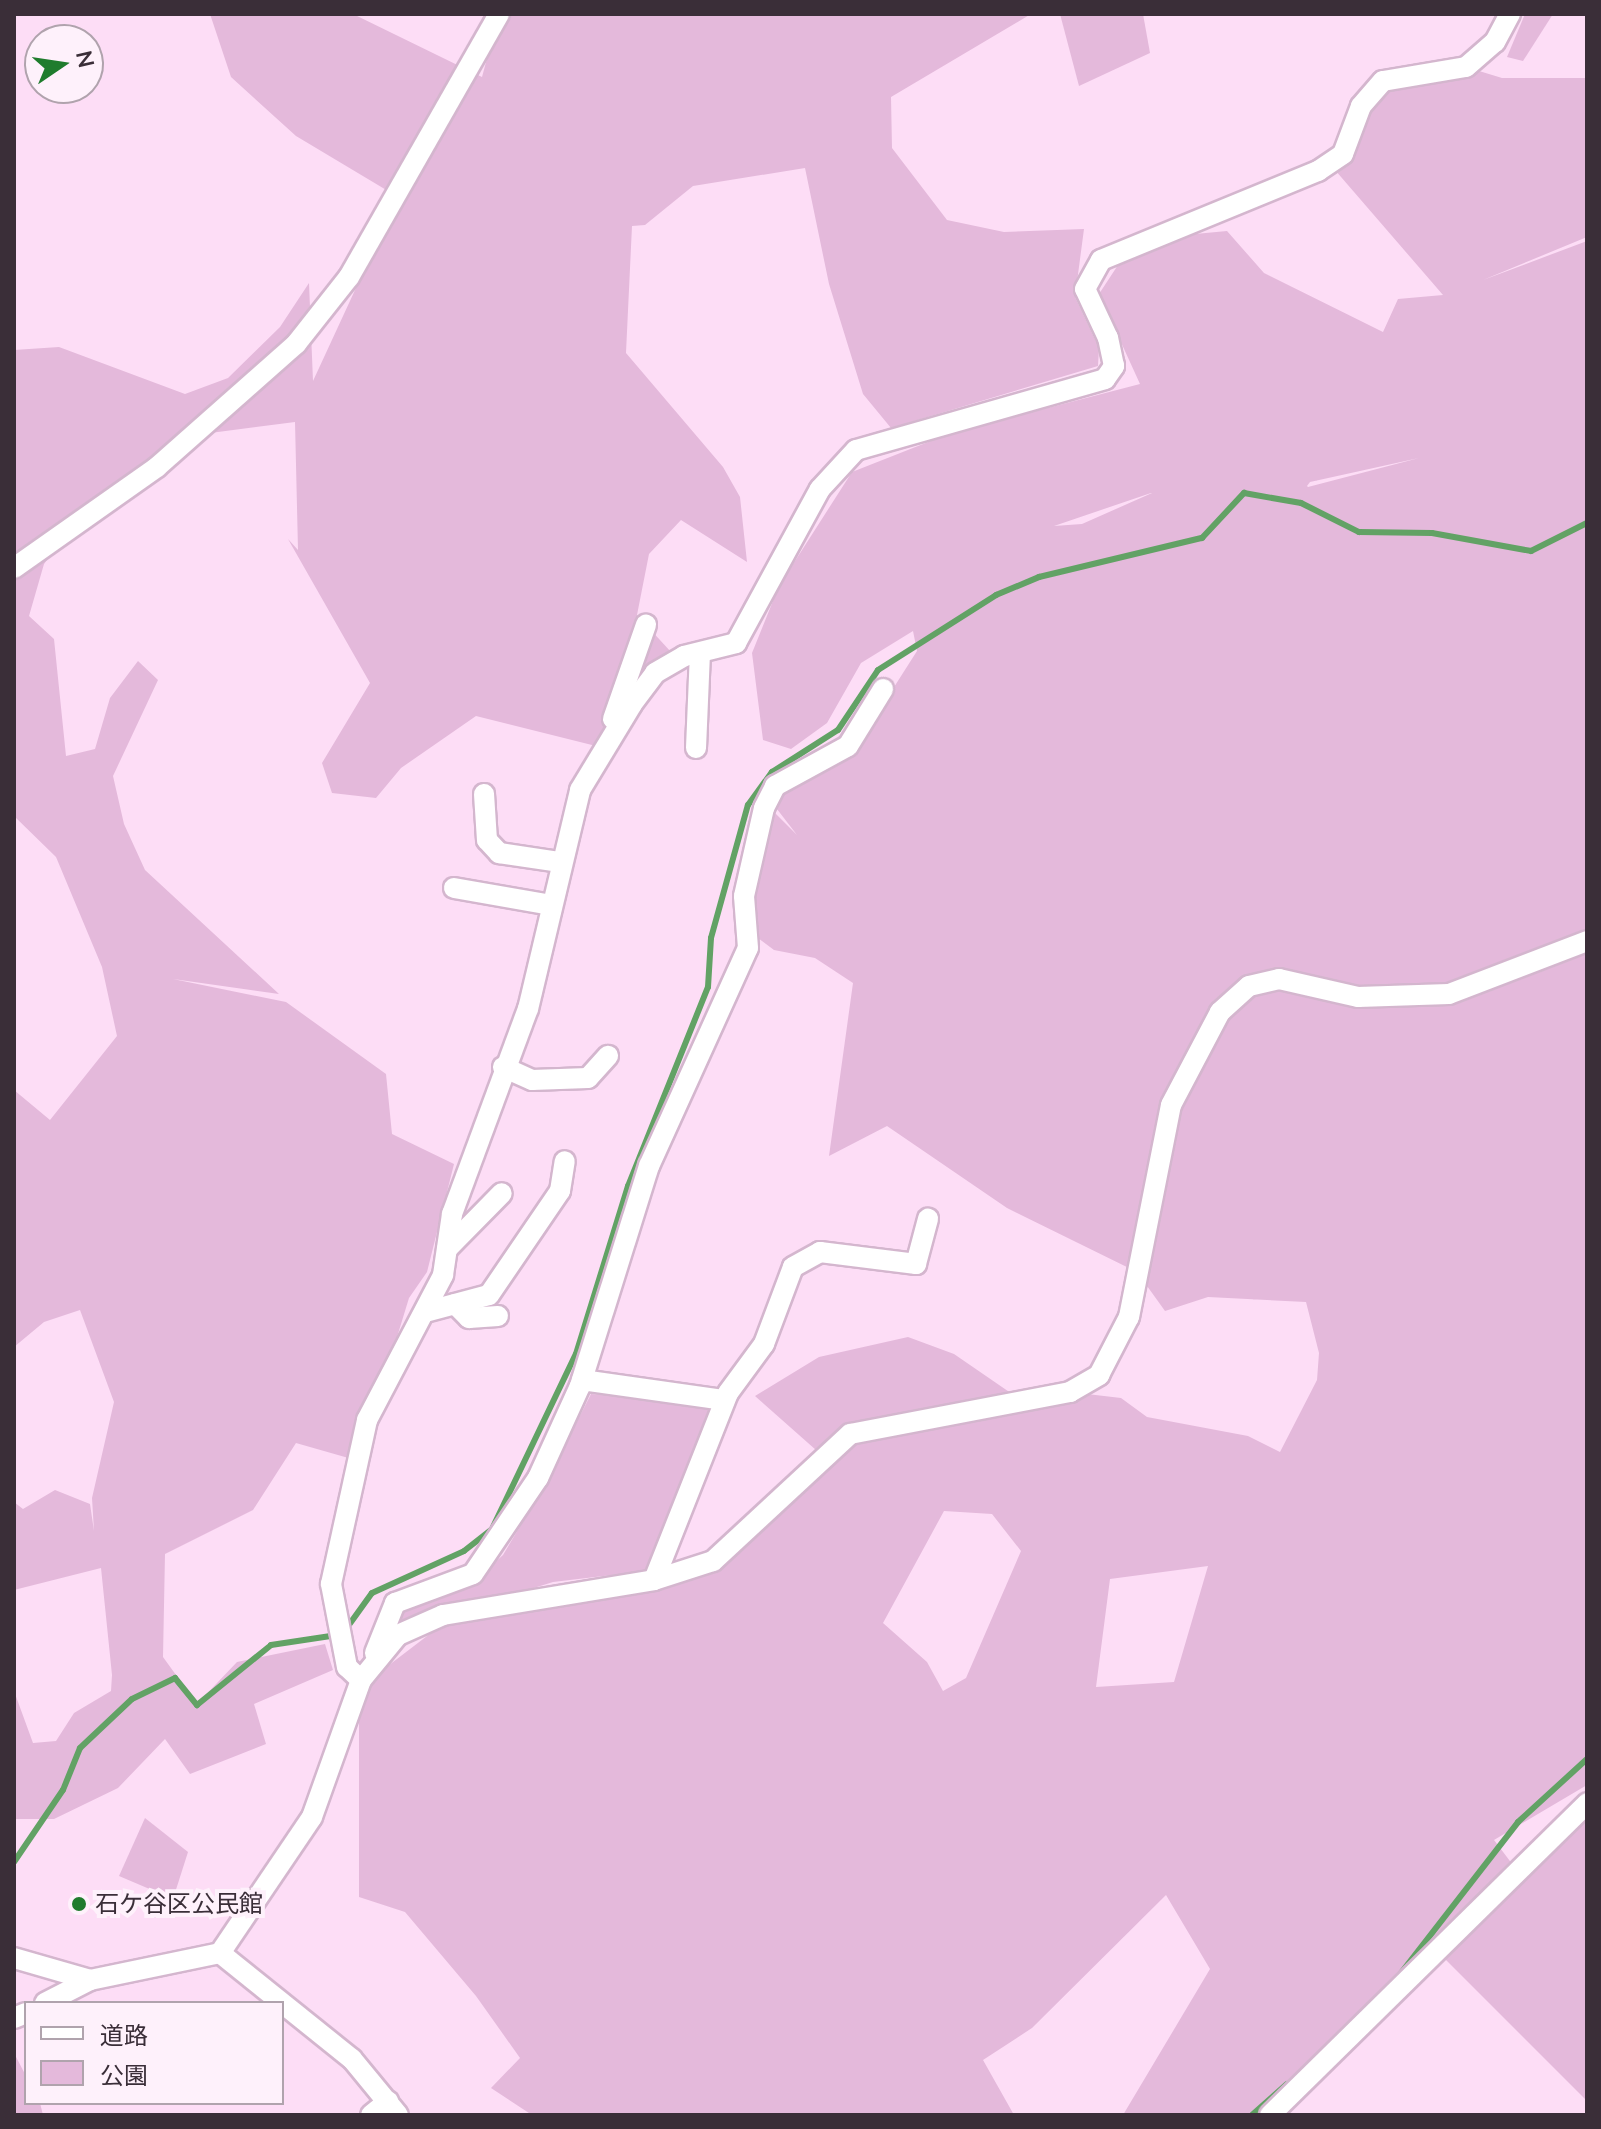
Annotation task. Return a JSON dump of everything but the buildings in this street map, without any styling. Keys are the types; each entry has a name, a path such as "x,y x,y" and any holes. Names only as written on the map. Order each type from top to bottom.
{"street":[{"path":"14,568 157,467 296,344 349,277 499,14"},
{"path":"361,1680 347,1667 331,1584 367,1420 425,1312 447,1249 503,1067 528,1009 560,862 580,790 655,673 700,653 736,643 820,489 856,450 1105,379 1114,366 1111,352 1085,289 1101,260 1318,171 1343,154 1361,106 1383,81 1466,67 1495,42 1510,14"},
{"path":"601,755 646,625"},
{"path":"696,748 700,653"},
{"path":"49,2001 90,1980 220,1953 329,1784 361,1680 395,1603 473,1574 496,1550 582,1380 649,1166 748,948 744,896 764,808 775,786 848,746 883,689"},
{"path":"484,794 487,840 499,853 560,862"},
{"path":"454,888 551,905"},
{"path":"373,1658 398,1635 443,1615 654,1580 737,1545 850,1434 1070,1392 1099,1375 1129,1317 1171,1105 1220,1012 1249,986 1279,979 1358,997 1449,994 1587,941"},
{"path":"503,1067 532,1080 588,1078 608,1056"},
{"path":"425,1312 489,1295 521,1253 560,1191 565,1161"},
{"path":"447,1249 502,1193"},
{"path":"654,1580 725,1400 764,1344 793,1267 820,1252 916,1264 928,1219"},
{"path":"455,1304 469,1318 498,1316"},
{"path":"582,1380 725,1400"},
{"path":"1270,2115 1587,1803"},
{"path":"220,1953 280,2001"},
{"path":"14,1958 90,1980"},
{"path":"284,2004 352,2059 393,2108 371,2115"}],"green space":[{"path":"210,14 353,14 482,77 499,14 1031,14 891,97 892,148 947,220 1004,232 1084,229 1075,297 1099,348 1098,366 891,428 863,394 829,284 805,168 693,186 645,225 632,226 626,353 723,467 740,497 747,562 681,520 649,554 637,615 671,652 600,747 476,716 401,768 376,798 332,793 322,763 370,683 288,539 298,550 295,422 195,435 77,519 44,564 29,616 54,639 66,756 95,749 110,698 138,661 158,680 113,776 124,824 145,870 279,994 173,979 286,1002 386,1074 392,1134 454,1164 427,1272 409,1298 359,1461 296,1443 253,1510 165,1554 163,1657 197,1704 237,1662 325,1644 333,1670 254,1704 266,1744 190,1774 165,1739 118,1788 54,1819 14,1819 14,1691 33,1743 56,1741 74,1713 111,1691 112,1675 101,1568 14,1590 14,1502 23,1509 55,1490 90,1504 94,1531 92,1498 114,1402 80,1310 44,1322 14,1347 14,1090 50,1120 117,1036 102,967 56,857 14,816 14,350 59,347 185,394 228,378 280,327 309,283 313,381 398,197 296,136 231,77"},
{"path":"1060,14 1143,14 1150,53 1079,86"},
{"path":"1525,14 1553,14 1523,61 1507,57"},
{"path":"1466,67 1502,78 1587,78 1587,237 1483,280 1587,241 1587,1785 1494,1840 1519,1873 1587,1803 1587,2101 1439,1953 1264,2115 1123,2115 1210,1969 1166,1895 1032,2028 983,2060 1014,2115 532,2115 491,2088 520,2058 476,1996 405,1912 359,1897 359,1688 448,1620 680,1582 755,1538 825,1458 755,1396 819,1357 908,1337 954,1354 1018,1398 1070,1392 1121,1398 1147,1417 1248,1436 1280,1452 1317,1380 1319,1353 1306,1302 1208,1297 1165,1311 1137,1272 1007,1208 887,1126 829,1156 853,983 815,958 774,950 758,938 748,902 770,808 797,835 770,800 852,753 917,651 913,631 861,663 827,723 791,749 763,740 752,653 779,586 852,472 951,433 1140,384 1099,294 1118,265 1195,234 1227,231 1264,273 1383,332 1398,299 1443,295 1335,170 1361,106 1409,74","holes":["1419,458 1308,487 1310,482","1152,493 1082,524 1054,526","944,1511 992,1514 1021,1551 966,1678 943,1691 927,1662 883,1623","1208,1566 1174,1682 1096,1687 1110,1579"]},
{"path":"591,1394 704,1400 713,1422 654,1570 553,1582 385,1634 409,1594 478,1578 503,1555 525,1518 528,1495 551,1473"},
{"path":"145,1818 188,1852 173,1899 119,1876"},
{"path":"14,2053 24,2072 24,2105 40,2105 43,2115 14,2115"}],"waterway":[{"path":"346,1629 372,1593 464,1551 492,1529 576,1354 628,1186 708,987 711,938 748,805 772,772 838,730 878,670 996,595 1039,577 1202,538 1244,493 1301,503 1359,532 1432,533 1531,551 1587,523"},
{"path":"14,1862 63,1790 80,1748 132,1699 175,1678 197,1705 271,1645 337,1635"},
{"path":"1401,1973 1518,1822 1587,1759"},
{"path":"1252,2115 1287,2084"}],"place":[{"name":"石ケ谷区公民館","path":"79,1904"}]}
